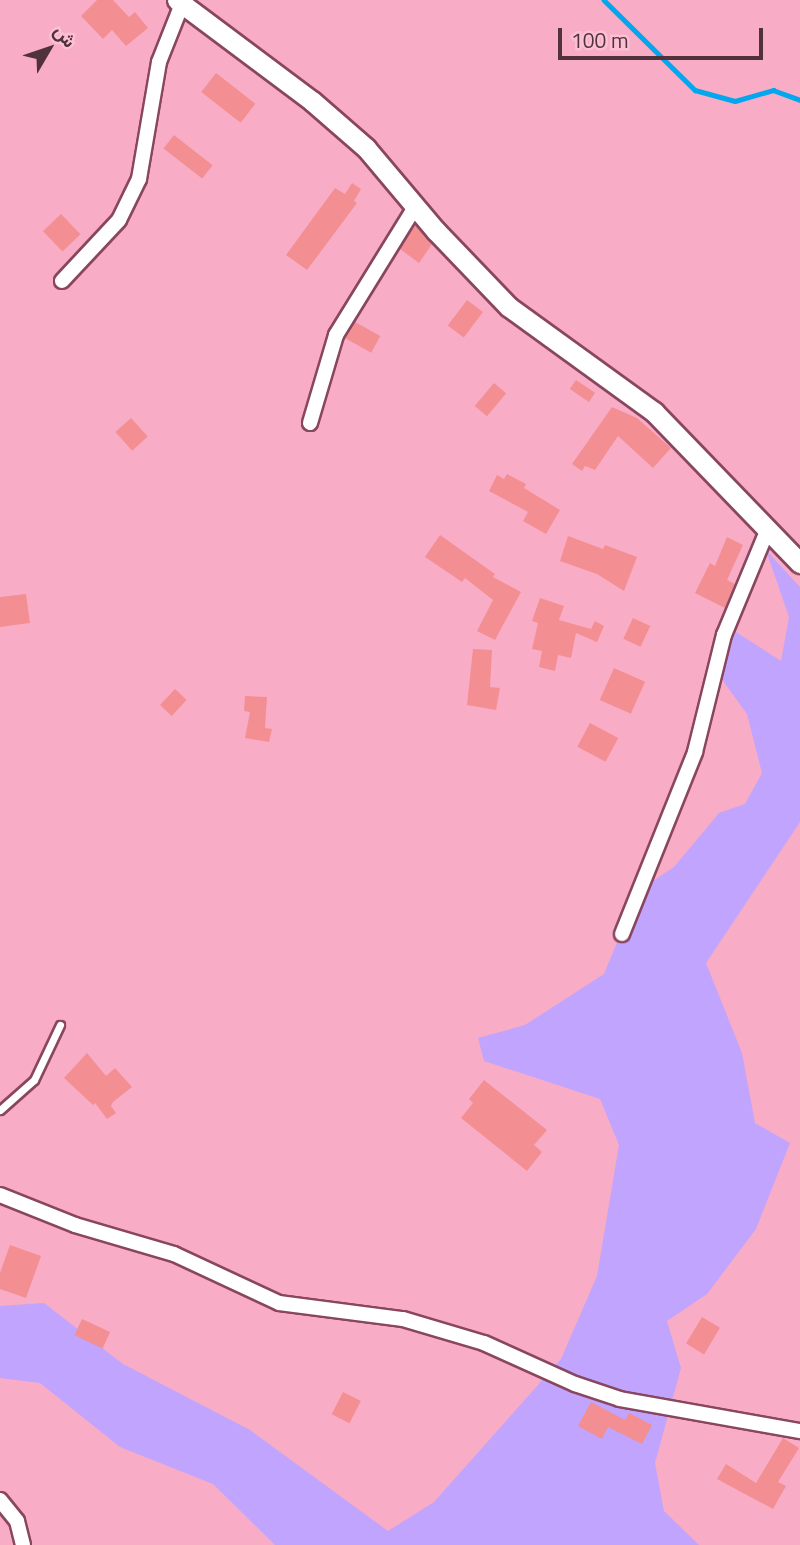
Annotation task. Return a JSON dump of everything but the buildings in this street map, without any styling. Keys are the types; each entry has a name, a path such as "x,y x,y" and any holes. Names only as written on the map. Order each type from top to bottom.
{"street":[{"path":"62,281 119,220 139,179 159,62 179,2 312,101 366,148 415,207 509,307 654,412 800,563"},
{"path":"310,423 336,335 415,207"},
{"path":"622,934 695,752 724,635 768,529"},
{"path":"0,1195 75,1224 174,1254 279,1303 403,1319 484,1343 575,1384 620,1399 800,1431"},
{"path":"0,1500 17,1521 23,1545"}],"lane":[{"path":"0,1110 34,1080 60,1025"}],"shaded area":[{"path":"766,550 800,587 800,822 706,963 742,1053 755,1123 790,1143 756,1229 707,1294 667,1321 681,1368 655,1463 664,1511 699,1545 275,1545 213,1484 120,1447 40,1383 0,1378 0,1306 44,1303 123,1364 250,1430 388,1531 434,1502 561,1359 597,1276 619,1145 600,1099 484,1061 478,1038 525,1025 604,974 638,891 674,867 719,813 745,804 762,773 747,714 718,674 736,632 781,661 789,617"}],"waterway":[{"path":"604,0 695,90 735,101 773,90 800,100"}]}
